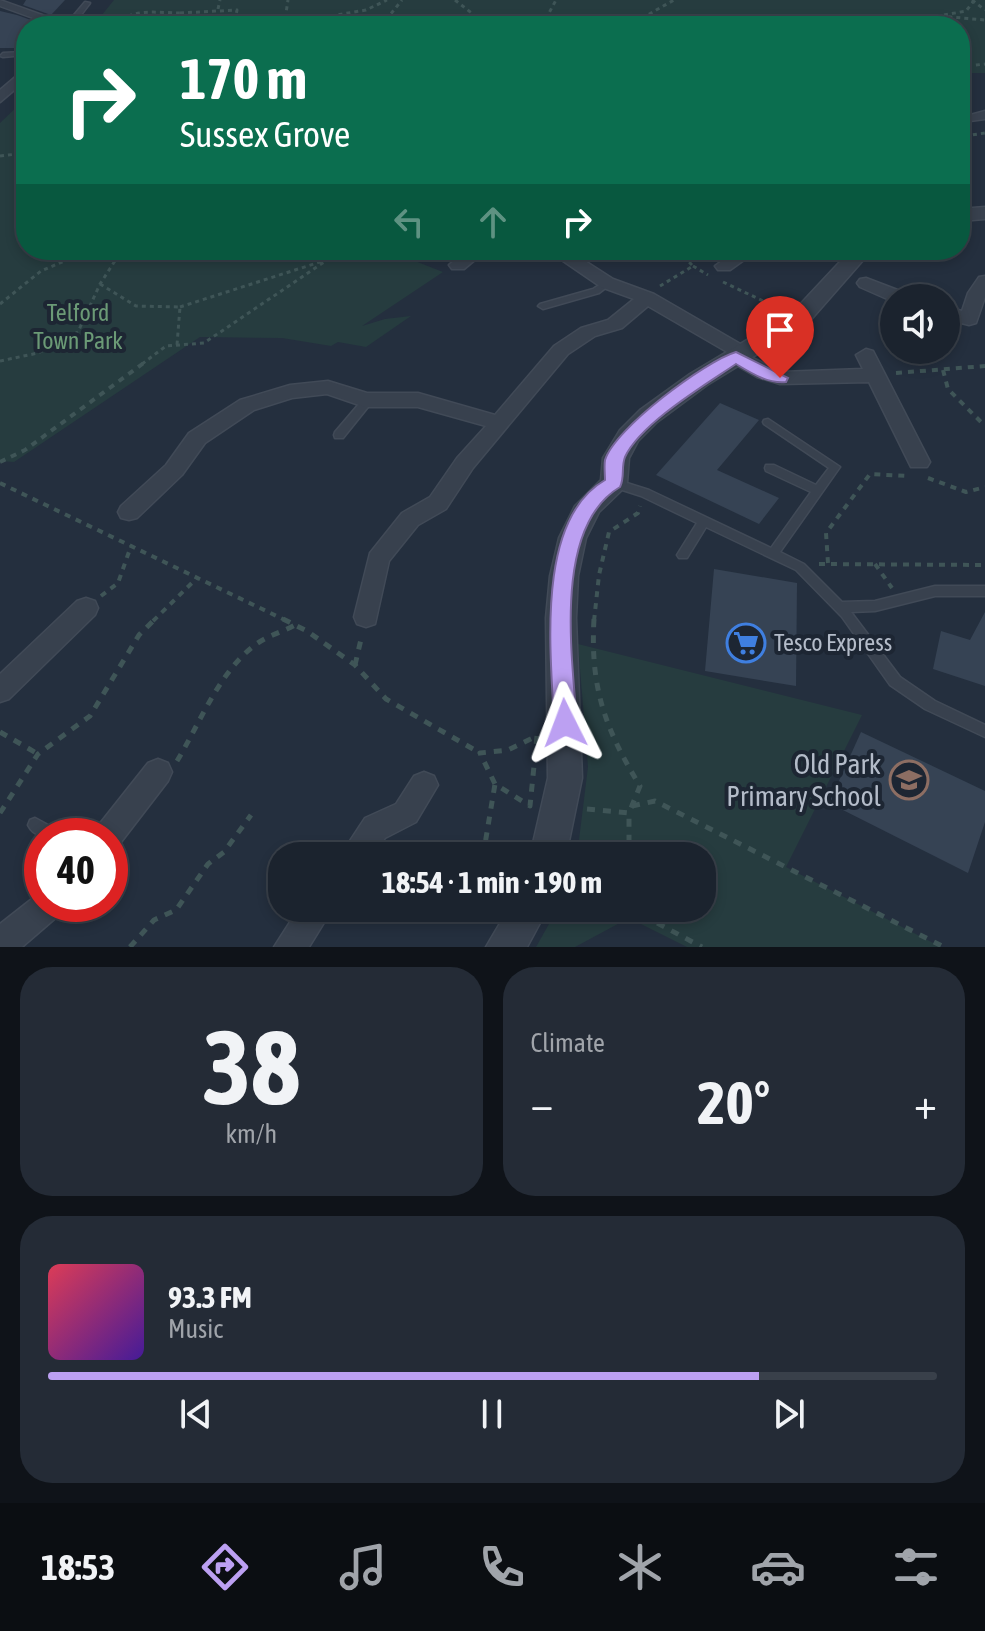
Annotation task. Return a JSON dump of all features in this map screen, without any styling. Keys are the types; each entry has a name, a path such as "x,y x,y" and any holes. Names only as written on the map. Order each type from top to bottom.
{"street":[{"path":"0,3 35,16"},
{"path":"0,98 16,82"},
{"path":"458,265 465,260"},
{"path":"571,260 607,283 642,297 764,373 780,378 876,375"},
{"path":"724,266 733,260"},
{"path":"551,842 565,779 559,608 575,529 582,511 597,492 614,483 614,461 639,427 671,399 800,319 821,301 853,260"},
{"path":"969,319 977,293 985,281"},
{"path":"866,283 880,289"},
{"path":"366,617 378,559 410,519 438,503 465,463 561,350 588,332 615,324 642,297"},
{"path":"960,317 969,319 985,331"},
{"path":"866,355 916,472"},
{"path":"129,512 174,470 197,438 247,405 290,392 328,387 368,400 418,400 500,423"},
{"path":"0,691 86,608"},
{"path":"122,818 155,775"},
{"path":"365,842 375,828 406,813 424,785"},
{"path":"0,945 27,922"},
{"path":"290,947 308,922"},
{"path":"505,947 521,922"}],"lane":[{"path":"76,16 87,3"},
{"path":"3,55 16,54"},
{"path":"543,306 596,291 607,283"},
{"path":"339,435 368,400"},
{"path":"768,422 835,467 774,552"},
{"path":"770,468 818,490"},
{"path":"614,483 645,493 800,567 840,607 895,681 930,705 985,731"},
{"path":"683,555 704,521"},
{"path":"840,607 875,606 935,591 985,591"}],"path":[{"path":"218,9 220,0"},
{"path":"330,16 380,7 387,0"},
{"path":"389,16 402,0"},
{"path":"455,0 473,16"},
{"path":"647,16 674,0"},
{"path":"939,16 966,11 972,1 985,10"},
{"path":"125,16 135,13 212,13 218,9 237,10 236,16"},
{"path":"0,304 21,281 63,260"},
{"path":"0,361 38,353 78,332 100,284 116,260"},
{"path":"100,284 136,306 180,307 327,260"},
{"path":"0,462 25,450 166,346 204,343 327,260"},
{"path":"444,260 458,265"},
{"path":"687,260 693,266 800,319"},
{"path":"642,297 693,266"},
{"path":"177,345 180,307"},
{"path":"876,375 985,366"},
{"path":"943,370 948,389 985,426"},
{"path":"828,563 826,533 870,474 916,472 966,492 985,487"},
{"path":"0,483 295,625 355,665 386,699 480,753 495,784 530,806 537,736 508,750 480,753"},
{"path":"629,842 629,813 640,786 617,749 602,715 594,675 595,636 601,558 609,532 638,513 645,493"},
{"path":"86,608 118,583 131,546"},
{"path":"800,567 828,563 985,565"},
{"path":"875,564 901,600"},
{"path":"0,813 38,754 90,716 139,635 197,578"},
{"path":"355,665 366,617"},
{"path":"155,775 173,768 233,665 258,642 277,637 295,625"},
{"path":"0,732 38,754"},
{"path":"485,842 495,784"},
{"path":"632,806 655,801 942,946"},
{"path":"582,809 629,813"},
{"path":"130,947 154,920 176,910 208,864 224,852 251,815"},
{"path":"655,922 702,947"}],"green space":[{"path":"114,0 985,0 985,73 970,73 970,16 101,16"},
{"name":"Telford Town Park","path":"16,108 16,260 412,260 443,272 362,326 411,316 366,347 338,342 331,346 282,338 200,337 14,462 0,461 0,123"},
{"path":"578,644 862,715 786,867 941,947 687,947 637,922 716,922 716,842 579,842 588,767"},
{"path":"550,922 622,922 575,947 536,947"}],"building":[{"path":"26,0 65,0 51,15 23,5"},
{"path":"0,11 20,16 16,16 16,48 0,48"},
{"path":"720,403 759,420 717,470 779,498 759,524 656,475"},
{"path":"714,569 797,583 796,686 705,671"},
{"path":"985,612 985,686 933,669 941,631 970,640"},
{"path":"861,732 985,791 985,822 968,873 829,803"}],"place":[{"name":"Tesco Express","path":"746,643"},
{"name":"Old Park Primary School","path":"909,780"}],"route":[{"path":"565,723 559,608 575,529 582,511 597,492 614,483 614,461 622,446 671,399 736,357 780,378"}]}
